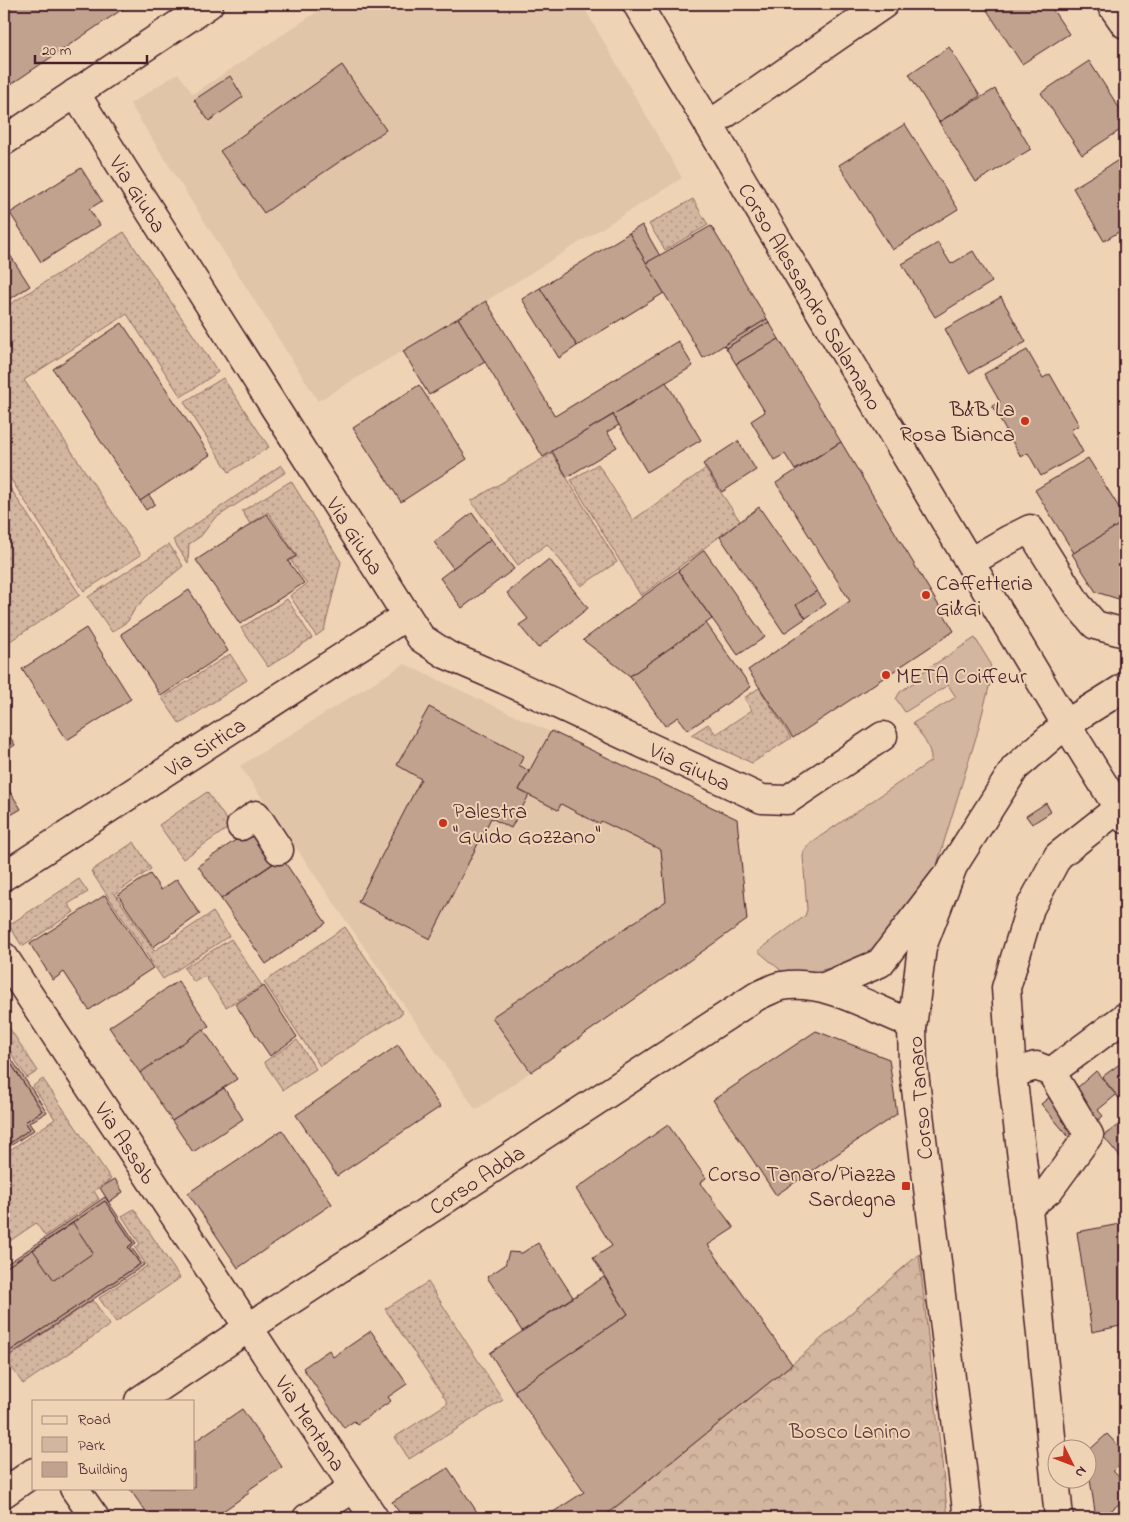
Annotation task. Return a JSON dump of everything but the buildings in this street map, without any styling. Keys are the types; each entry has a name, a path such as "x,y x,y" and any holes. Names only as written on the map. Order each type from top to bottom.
{"street":[{"path":"4,141 209,4"},
{"name":"Corso Alessandro Salamano","path":"637,4 1066,724 1123,810"},
{"path":"709,125 884,4"},
{"path":"1111,4 1125,24"},
{"name":"Via Giuba","path":"75,93 406,616 422,638 447,655 762,799 787,800 883,736"},
{"path":"970,562 1030,529 1077,604 1095,625 1125,633"},
{"name":"Via Sirtica","path":"4,876 406,616"},
{"name":"Corso Tanaro","path":"968,1518 914,1074 912,1028 922,948 954,866 1015,768 1066,724 1125,687"},
{"path":"1059,1518 1028,1208 1012,1073 1006,988 1030,908 1058,856 1123,810"},
{"path":"242,826 256,815 279,850"},
{"name":"Corso Adda","path":"824,987 880,963 954,866"},
{"name":"Via Assab","path":"4,957 248,1328"},
{"name":"Corso Adda","path":"140,1400 757,996 780,986 802,984 824,987 903,1020 912,1028"},
{"path":"1051,1072 1125,1016"},
{"path":"1012,1073 1036,1066 1051,1072 1089,1135 1049,1190 1028,1208"},
{"name":"Via Mentana","path":"248,1328 374,1518"},
{"path":"4,1493 32,1473"},
{"path":"307,1518 354,1488"},
{"path":"75,1490 94,1518"}],"shaded area":[{"path":"329,4 582,4 682,178 486,301 318,401 130,104 178,73 193,94"},
{"path":"404,664 737,819 747,920 476,1110 240,766"}],"green space":[{"path":"693,199 708,225 665,250 649,224"},
{"path":"124,232 218,372 181,397 127,314 24,380 141,555 84,591 4,469 4,308"},
{"path":"223,378 269,447 229,472 184,402"},
{"path":"552,453 617,562 581,586 547,544 518,565 471,501"},
{"path":"598,464 633,520 705,469 740,521 641,596 571,480"},
{"path":"281,465 286,472 214,519 201,536 189,544 188,563 173,540"},
{"path":"4,481 80,595 4,645"},
{"path":"291,481 341,562 324,630 316,636 290,596 307,584 291,561 297,556 268,512 250,524 242,511"},
{"path":"169,544 183,566 149,594 134,610 128,621 112,632 88,597"},
{"path":"287,599 312,638 268,667 241,628"},
{"path":"975,638 989,661 991,668 990,683 977,734 936,868 930,881 892,935 875,949 864,956 841,965 803,973 785,974 758,951 805,916 807,910 804,851 809,844 931,761 928,746 913,723 956,697 948,685 905,712 896,699 900,692 920,678 918,675"},
{"path":"230,654 247,680 180,724 162,698"},
{"path":"759,688 791,738 752,763 691,735 708,724 716,734 752,710 744,698"},
{"path":"207,792 231,826 183,859 159,825"},
{"path":"134,842 151,869 115,894 154,951 213,912 229,936 163,979 91,871"},
{"path":"79,879 88,892 68,904 74,912 22,946 9,925"},
{"path":"345,927 403,1013 320,1066 264,982"},
{"path":"231,939 262,986 226,1007 205,976 194,982 184,968"},
{"path":"4,1020 38,1071 27,1078 4,1043"},
{"path":"297,1040 316,1069 283,1090 264,1062"},
{"path":"43,1079 111,1179 94,1191 99,1199 45,1236 36,1223 4,1245 4,1154 55,1119 33,1086"},
{"path":"134,1209 180,1278 116,1322 99,1298 147,1266 135,1248 140,1244 122,1216"},
{"name":"Bosco Lanino","path":"919,1254 948,1518 602,1518 792,1364"},
{"path":"428,1282 503,1400 409,1459 395,1437 448,1403 385,1309"},
{"path":"93,1300 110,1325 23,1384 6,1359"}],"place":[{"name":"B&B La Rosa Bianca","path":"1025,421"},
{"name":"Caffetteria Gi&Gi","path":"926,595"},
{"name":"META Coiffeur","path":"886,675"},
{"name":"Palestra \"Guido Gozzano\"","path":"443,823"},
{"name":"Corso Tanaro/Piazza Sardegna","path":"906,1186"}]}
